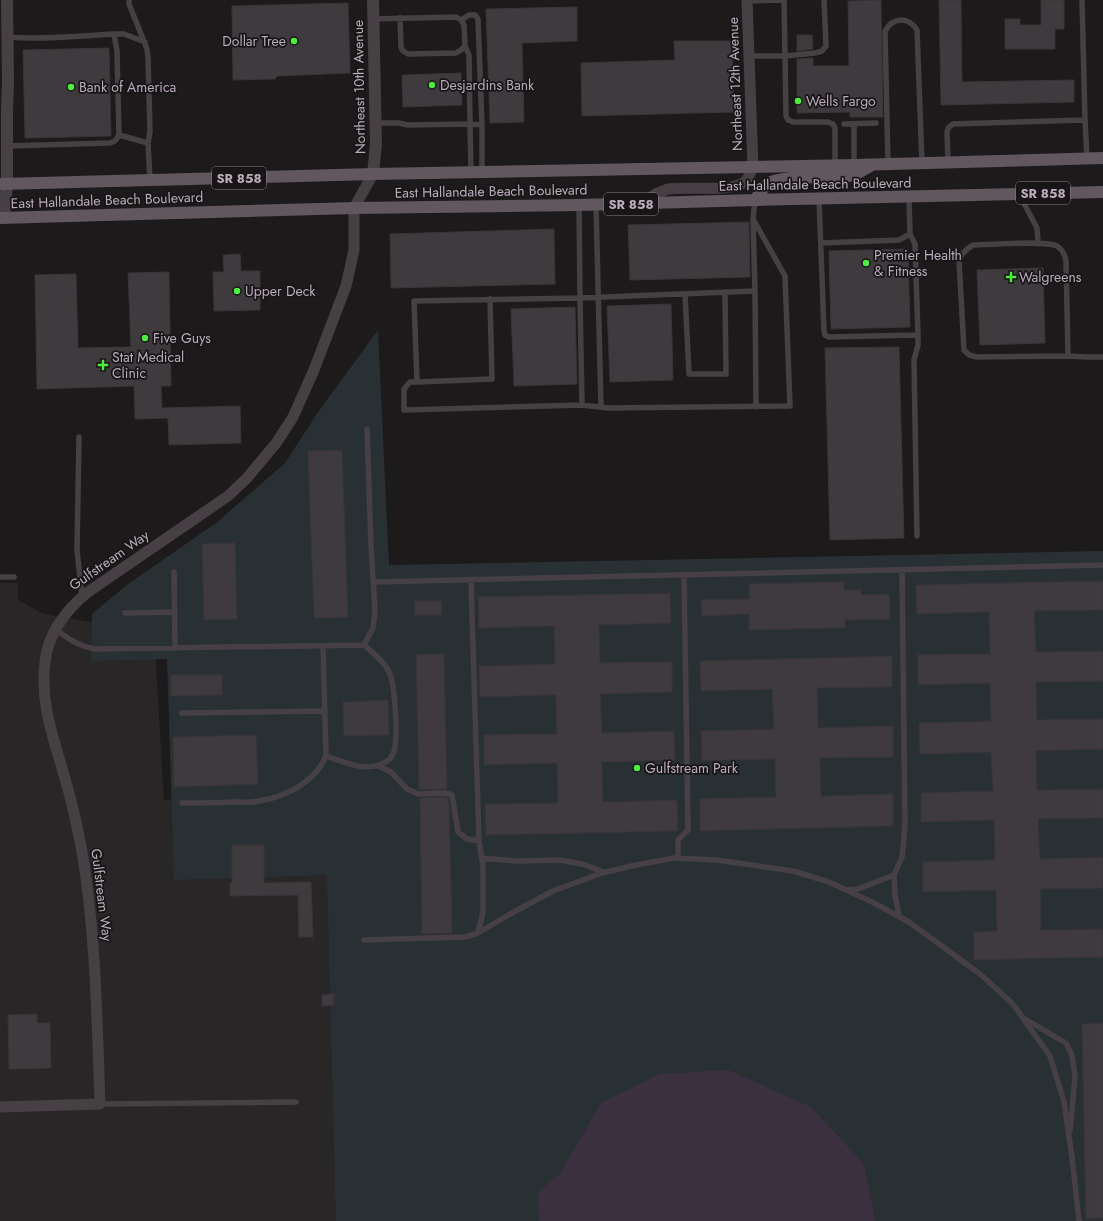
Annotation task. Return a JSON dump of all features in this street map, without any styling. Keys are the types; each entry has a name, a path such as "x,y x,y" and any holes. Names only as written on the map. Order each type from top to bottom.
{"main road":[{"name":"East Hallandale Beach Boulevard","path":"4,184 373,174 854,165 1103,158"},
{"path":"755,200 764,188 775,181 793,178 849,176 856,174 873,164"},
{"name":"East Hallandale Beach Boulevard","path":"2,218 354,208 579,206 820,198 1103,192"}],"street":[{"path":"2,218 7,146 4,36 6,0"},
{"name":"Northeast 10th Avenue","path":"373,0 376,123 376,145 373,174"},
{"name":"Northeast 12th Avenue","path":"747,0 753,167"},
{"path":"636,204 660,191 670,189 734,186 746,181 753,167"},
{"name":"Gulfstream Way","path":"100,1104 95,969 87,882 70,797 48,722 46,707 44,675 45,661 50,641 55,629 75,602 228,496 247,478 277,442 293,417 314,370 346,286 354,250 354,208 373,174"},
{"path":"0,1107 100,1104"}],"lane":[{"path":"129,0 129,4 147,49 148,57 150,132 148,143 150,180"},
{"path":"747,0 784,0 786,116 788,120 793,122 828,122 832,124 835,128 835,165"},
{"path":"749,56 785,56 815,53 822,50 826,46 824,0"},
{"path":"1082,0 1087,159"},
{"path":"461,20 469,15 475,15 478,19 482,125 476,172"},
{"path":"373,19 456,17 461,20 464,25 464,46 469,55 470,124 476,172"},
{"path":"400,18 401,48 408,54 456,53 464,46"},
{"path":"888,164 885,31 889,24 902,20 909,21 914,24 917,30 922,163"},
{"path":"7,146 110,143 116,141 119,135 117,51 114,34"},
{"path":"4,36 20,38 124,34 144,42"},
{"path":"948,162 947,132 949,127 953,124 1085,120"},
{"path":"376,123 399,123 407,125 482,125"},
{"path":"844,124 876,123"},
{"path":"854,124 854,165"},
{"path":"119,135 148,143"},
{"path":"1019,194 1037,228 1038,243"},
{"path":"908,196 910,234 915,244 918,335 918,344 914,360 917,536"},
{"path":"820,198 825,335 829,337 918,335"},
{"path":"755,200 753,219 756,407"},
{"path":"596,205 601,407"},
{"path":"579,206 582,405"},
{"path":"490,299 492,379 410,382 404,389 404,410 582,405 608,408 790,406 784,276 753,219"},
{"path":"821,242 899,240 910,234"},
{"path":"1068,356 1066,261 1065,254 1061,249 1049,244 1038,243 973,245 966,249 959,260 964,350 969,355 977,357 1103,357"},
{"path":"417,382 414,301 580,298 598,296 755,291"},
{"path":"685,294 689,374 726,374 725,292"},
{"path":"364,645 373,628 375,611 367,429"},
{"path":"79,437 77,550 82,597"},
{"path":"373,582 1103,565"},
{"path":"899,916 895,896 894,875 902,857 905,826 902,570"},
{"path":"174,572 175,648"},
{"path":"678,858 678,840 688,830 684,575"},
{"path":"0,577 14,577"},
{"path":"471,580 478,841 484,866 483,912 478,933"},
{"path":"125,613 174,612"},
{"path":"55,629 83,647 95,649 364,645 378,657 389,671 394,688 396,744 393,754 387,762 379,766 368,768 326,756"},
{"path":"182,803 259,801 280,796 299,786 314,775 322,766 326,756 323,646"},
{"path":"182,713 324,711"},
{"path":"379,766 391,772 407,789 418,794 445,793 452,795 458,832 466,839 478,841"},
{"path":"482,858 516,861 560,860 582,864 605,872"},
{"path":"364,940 464,937 478,933 553,891 605,872 678,858 717,860 793,871 829,882 874,903 909,922 940,943 980,974 1012,1002 1050,1056 1064,1102 1070,1139 1079,1221"},
{"path":"847,891 858,889 894,875"},
{"path":"1023,1018 1066,1043 1072,1055 1075,1077 1070,1139"},
{"path":"100,1104 296,1102"}],"shaded area":[{"name":"Gulfstream Park","path":"378,330 389,565 1103,551 1103,1221 336,1221 327,875 174,880 167,659 91,661 92,614 128,584 216,523 285,463 318,412"},
{"path":"0,583 18,583 18,600 44,614 154,633 164,800 386,790 1103,1221 0,1221"},
{"path":"728,1070 811,1107 864,1164 875,1221 539,1221 538,1193 560,1174 601,1103 660,1074"}],"building":[{"path":"881,0 883,117 850,117 850,112 797,113 797,59 813,58 813,66 849,66 848,1"},
{"path":"939,0 961,0 962,82 1074,80 1074,102 941,105"},
{"path":"1041,0 1064,0 1064,29 1055,29 1055,49 1005,49 1005,19 1020,19 1020,25 1041,25"},
{"path":"348,3 350,73 277,76 275,79 233,80 232,6"},
{"path":"577,7 577,41 522,43 524,122 490,123 486,9"},
{"path":"797,35 812,35 813,49 797,51"},
{"path":"674,41 732,41 734,112 582,116 581,63 675,60"},
{"path":"109,48 111,136 25,138 23,50"},
{"path":"461,73 462,105 403,107 402,75"},
{"path":"749,222 750,277 630,280 628,225"},
{"path":"554,229 555,284 391,288 390,234"},
{"path":"908,249 910,327 831,329 829,251"},
{"name":"Upper Deck","path":"240,254 241,271 260,271 260,310 214,311 213,272 224,272 223,255"},
{"path":"1043,268 1045,343 980,345 977,270"},
{"path":"169,272 171,386 161,386 162,408 240,406 241,443 169,445 168,418 135,419 134,386 37,389 35,275 76,274 78,348 131,347 128,273"},
{"path":"671,304 673,380 610,382 607,306"},
{"path":"575,307 577,384 514,386 511,309"},
{"path":"899,347 904,538 830,540 825,348"},
{"path":"342,450 348,617 314,618 308,451"},
{"path":"235,543 237,619 204,620 202,544"},
{"path":"1103,581 1103,610 1034,611 1036,652 1103,651 1103,681 1036,682 1037,720 1103,719 1103,749 1036,751 1037,790 1103,789 1103,818 1038,819 1040,859 1103,857 1103,888 1040,889 1041,930 1103,929 1103,957 974,960 974,932 997,931 996,890 923,892 923,862 995,860 994,820 921,822 921,793 993,791 991,752 920,754 919,723 991,721 990,683 918,685 918,655 990,654 989,612 917,614 916,585"},
{"path":"844,582 844,590 861,590 861,595 889,594 890,619 845,620 845,628 749,630 749,614 702,616 701,600 750,599 749,584"},
{"path":"670,593 671,623 599,625 600,663 672,662 672,692 600,694 602,733 674,731 675,760 602,762 603,802 677,800 678,831 486,835 485,804 558,803 557,763 484,765 484,735 557,734 556,695 480,697 479,666 555,664 554,626 479,628 478,597"},
{"path":"415,601 442,601 442,615 415,615"},
{"path":"444,654 447,789 419,790 416,655"},
{"path":"892,656 892,687 817,688 818,728 893,726 893,757 820,758 821,796 893,794 893,826 700,831 700,799 776,797 775,759 702,761 701,731 774,729 772,689 701,691 700,661"},
{"path":"171,675 222,675 222,695 171,696"},
{"path":"388,700 389,735 344,736 343,702"},
{"path":"256,735 258,784 174,787 173,737"},
{"path":"444,797 448,799 449,805 452,933 422,934 420,798"},
{"path":"232,845 264,845 264,883 311,882 313,937 299,937 298,895 230,896 230,883 232,883"},
{"path":"334,994 334,1005 322,1006 322,995"},
{"path":"37,1014 37,1023 50,1023 51,1068 9,1069 8,1015"},
{"path":"1103,1023 1103,1218 1086,1219 1082,1024"}],"place":[{"name":"Dollar Tree","path":"294,41"},
{"name":"Desjardins Bank","path":"432,85"},
{"name":"Bank of America","path":"71,87"},
{"name":"Wells Fargo","path":"798,101"},
{"name":"Premier Health & Fitness","path":"866,263"},
{"name":"Walgreens","path":"1011,277"},
{"name":"Upper Deck","path":"237,291"},
{"name":"Five Guys","path":"145,338"},
{"name":"Stat Medical Clinic","path":"103,365"},
{"name":"Gulfstream Park","path":"637,768"}]}
